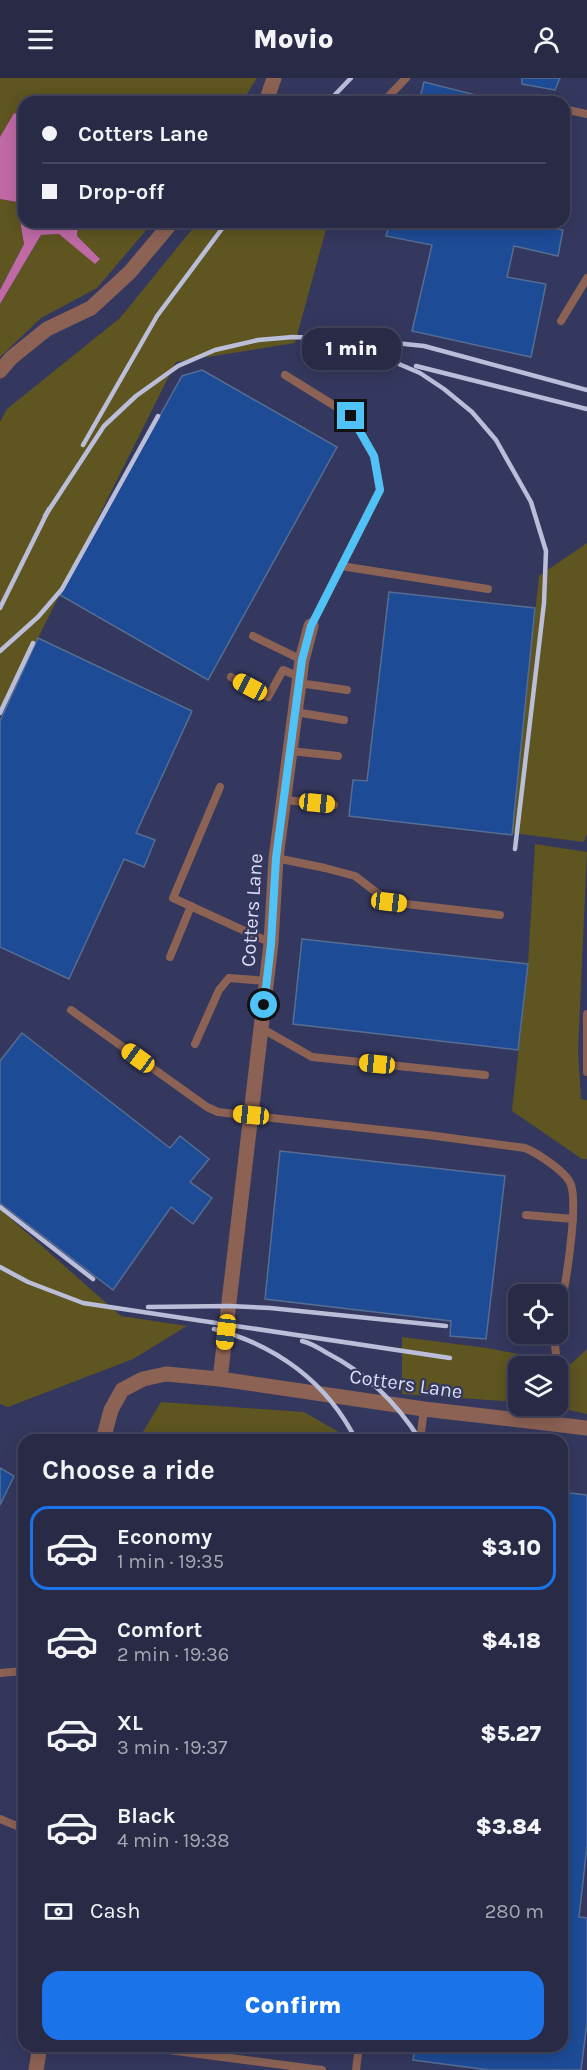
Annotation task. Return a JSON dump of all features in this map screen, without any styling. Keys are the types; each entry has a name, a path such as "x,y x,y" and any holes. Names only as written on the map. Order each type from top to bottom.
{"street":[{"path":"268,96 274,78"},
{"path":"0,371 11,358 47,329 91,308 130,272 167,228"},
{"name":"Cotters Lane","path":"220,1378 271,944 276,858 302,660 311,626"},
{"name":"Cotters Lane","path":"105,1434 111,1410 122,1390 143,1379 166,1374 220,1378 424,1409 587,1428"},
{"path":"36,2070 39,2052"}],"lane":[{"path":"389,96 406,78"},
{"path":"570,110 587,114"},
{"path":"561,321 587,278"},
{"path":"285,375 351,416 374,456 380,490 311,626"},
{"path":"341,566 488,589"},
{"path":"252,636 302,660"},
{"path":"231,677 268,697 283,670 299,680 347,690"},
{"path":"295,712 344,720"},
{"path":"290,751 338,756"},
{"path":"220,787 173,898 271,944"},
{"path":"284,800 334,805"},
{"path":"276,858 355,876 389,902 500,915"},
{"path":"170,957 191,906"},
{"path":"195,1044 219,990 230,978 267,981"},
{"path":"71,1010 207,1107 218,1112 429,1135 525,1148 534,1152 566,1176 572,1185 573,1219 566,1284"},
{"path":"587,1014 587,1072"},
{"path":"261,1028 312,1057 485,1075"},
{"path":"526,1215 573,1219"},
{"path":"421,1434 424,1409"},
{"path":"552,1424 553,1416"},
{"path":"0,1673 18,1672"},
{"path":"0,1819 18,1826"},
{"path":"184,2052 322,2070"},
{"path":"356,2070 358,2052"}],"shaded area":[{"path":"0,78 257,78 246,96 18,96 18,114 14,113 0,137"},
{"path":"14,113 18,114 18,208 17,202 0,199 0,137"},
{"path":"0,199 17,202 18,228 21,228 24,244 0,290"},
{"path":"21,228 78,228 77,236 100,259 95,264 59,234 41,235 0,304 0,290 24,244"},
{"path":"78,228 148,228 97,288 41,318 0,357 0,304 41,235 59,234 100,259 77,236"},
{"path":"193,228 326,228 295,343 176,362 0,714 0,422 7,409 120,318"},
{"path":"587,543 587,834 584,842 512,833 539,576"},
{"path":"535,844 587,852 578,1051 581,1099 587,1100 587,1159 582,1159 512,1111 528,964"},
{"path":"0,1209 121,1316 187,1326 133,1359 8,1407 0,1404"},
{"path":"402,1337 529,1356 508,1356 508,1401 402,1394"},
{"path":"587,1349 587,1414 568,1410 568,1363 571,1364"},
{"path":"161,1402 304,1412 342,1434 142,1434"}],"building":[{"path":"522,78 560,78 555,90 522,84"},
{"path":"424,82 480,96 420,96"},
{"path":"388,228 553,228 563,230 558,256 514,246 507,277 546,284 531,357 412,331 432,245 386,236"},
{"path":"202,370 337,447 208,680 60,595 182,376"},
{"path":"389,592 535,608 512,835 349,816 353,780 367,781"},
{"path":"38,638 192,711 136,833 155,840 144,867 124,859 69,979 0,947 0,721"},
{"path":"302,939 528,964 518,1050 293,1024"},
{"path":"22,1033 170,1148 180,1136 209,1159 190,1182 212,1198 193,1224 171,1207 113,1290 0,1203 0,1061"},
{"path":"280,1151 505,1176 486,1339 450,1336 451,1321 265,1299"},
{"path":"0,1468 14,1476 0,1505"},
{"path":"568,1493 587,1495 587,1846 579,1917 587,1918 587,2023 581,2070 489,2070 413,2060 414,2052 568,2052"}],"railway":[{"path":"334,96 351,78"},
{"path":"83,445 157,316 223,228"},
{"path":"45,516 104,426 136,396 178,366 215,350 258,340 293,337 317,338 359,347 420,373 444,389 472,412 496,440 531,502 546,551 544,603 515,849"},
{"path":"347,338 424,346 587,390"},
{"path":"416,366 587,409"},
{"path":"0,651 38,617 62,589 158,416"},
{"path":"0,608 49,509"},
{"path":"0,713 33,643"},
{"path":"0,1207 93,1279"},
{"path":"0,1267 28,1282 83,1303 450,1358"},
{"path":"148,1307 270,1308 446,1326"},
{"path":"214,1329 258,1345 297,1369 330,1400 353,1434"},
{"path":"302,1341 341,1361 368,1380 391,1401 416,1434"}],"route":[{"path":"264,1005 271,944 276,858 302,660 311,626 380,490 374,456 351,416"}]}
